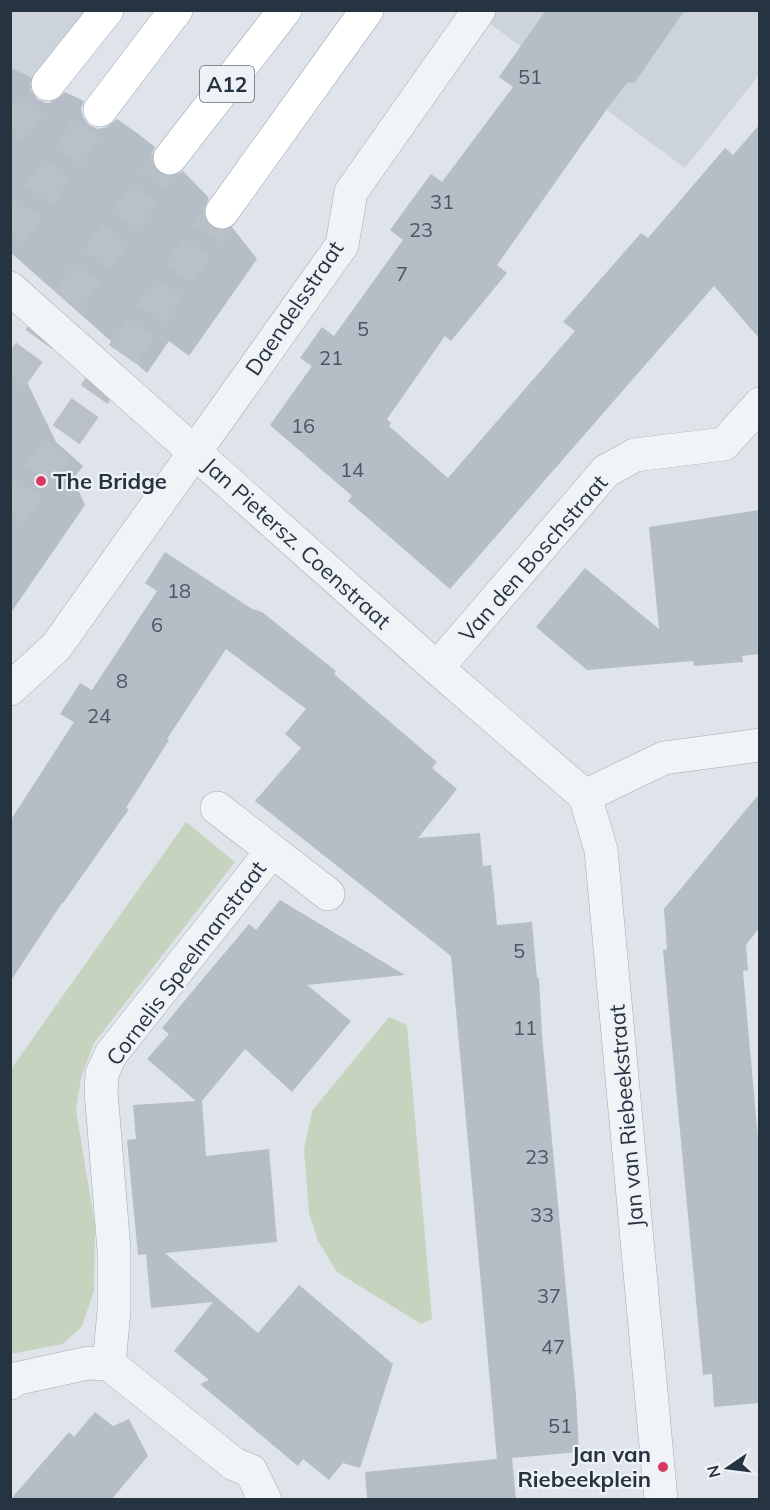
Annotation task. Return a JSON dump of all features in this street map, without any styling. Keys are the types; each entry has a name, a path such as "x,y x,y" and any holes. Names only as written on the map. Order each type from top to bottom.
{"main road":[{"path":"48,84 107,10"},
{"path":"100,110 176,10"},
{"name":"A12","path":"170,158 285,10"},
{"path":"222,212 367,10"}],"street":[{"name":"Daendelsstraat","path":"10,688 56,647 342,245 351,192 478,10"},
{"name":"Jan Pietersz. Coenstraat","path":"10,288 437,668 585,796"},
{"name":"Van den Boschstraat","path":"437,668 606,471 635,455 724,444 759,404"},
{"path":"585,796 664,758 759,745"},
{"name":"Jan van Riebeekstraat","path":"585,796 601,850 661,1500"},
{"name":"Cornelis Speelmanstraat","path":"217,808 328,894"},
{"name":"Cornelis Speelmanstraat","path":"109,1364 114,1311 114,1250 101,1091 102,1074 111,1054 272,851"},
{"path":"10,1383 15,1379 88,1363 109,1364 234,1464 251,1471 265,1500"}],"shaded area":[{"path":"480,10 759,11 759,75 685,168 477,14"},
{"path":"11,11 109,11 11,132"}],"green space":[{"path":"186,822 235,862 94,1043 81,1078 76,1110 95,1225 94,1291 82,1326 63,1344 11,1354 11,1069"},
{"path":"389,1017 407,1025 432,1319 421,1324 337,1272 318,1241 309,1213 304,1149 312,1111"}],"building":[{"path":"546,10 685,10 635,82 627,83 607,109 497,265 507,273 451,341 445,336 387,419 391,423 389,426 448,478 575,331 563,322 641,233 648,238 725,148 733,155 759,125 759,338 714,286 450,589 348,501 352,496 270,425 312,366 300,358 322,327 334,336 403,240 390,230 431,174 442,182 513,87 499,77"},
{"path":"10,68 31,77 30,90 37,99 46,103 54,102 65,92 84,101 81,108 83,117 89,125 98,129 107,127 117,119 137,133 155,147 151,156 153,166 158,172 168,177 177,176 183,171 209,198 203,211 205,220 211,227 221,231 232,227 257,259 189,356 169,341 147,373 10,252"},
{"name":"The Bridge","path":"10,347 56,442 83,466 73,479 85,505 10,614"},
{"path":"759,510 759,654 742,656 743,662 694,666 693,661 587,670 536,627 585,568 659,629 649,527"},
{"path":"165,552 252,609 262,612 336,671 334,674 437,762 432,768 457,789 418,838 480,833 483,866 491,865 497,925 532,922 576,1395 579,1452 512,1458 516,1500 367,1500 365,1472 497,1459 451,956 255,801 301,748 285,734 306,709 226,649 167,739 169,740 126,808 129,809 62,903 10,982 10,821 74,722 60,714 80,683 92,690 157,591 145,583"},
{"path":"759,794 759,928 746,945 748,970 743,971 759,1150 759,1403 714,1407 712,1374 703,1375 663,950 667,949 664,909"},
{"path":"280,900 405,975 307,985 351,1021 292,1092 245,1049 202,1101 206,1156 269,1149 277,1242 165,1253 258,1333 299,1285 393,1364 360,1468 343,1463 329,1480 303,1459 298,1466 200,1384 209,1380 174,1351 213,1302 151,1308 146,1254 138,1255 127,1140 136,1139 133,1105 196,1101 147,1059 169,1034 162,1028 206,975 249,924 256,930"},
{"path":"95,1412 113,1426 129,1419 148,1456 111,1500 10,1500 69,1432 74,1437"}],"tunnel":[{"path":"10,131 48,84"},
{"path":"10,235 100,110"},
{"path":"10,379 170,158"},
{"path":"10,515 222,212"}],"place":[{"name":"The Bridge","path":"41,481"},
{"name":"Jan van Riebeekplein","path":"663,1467"}]}
